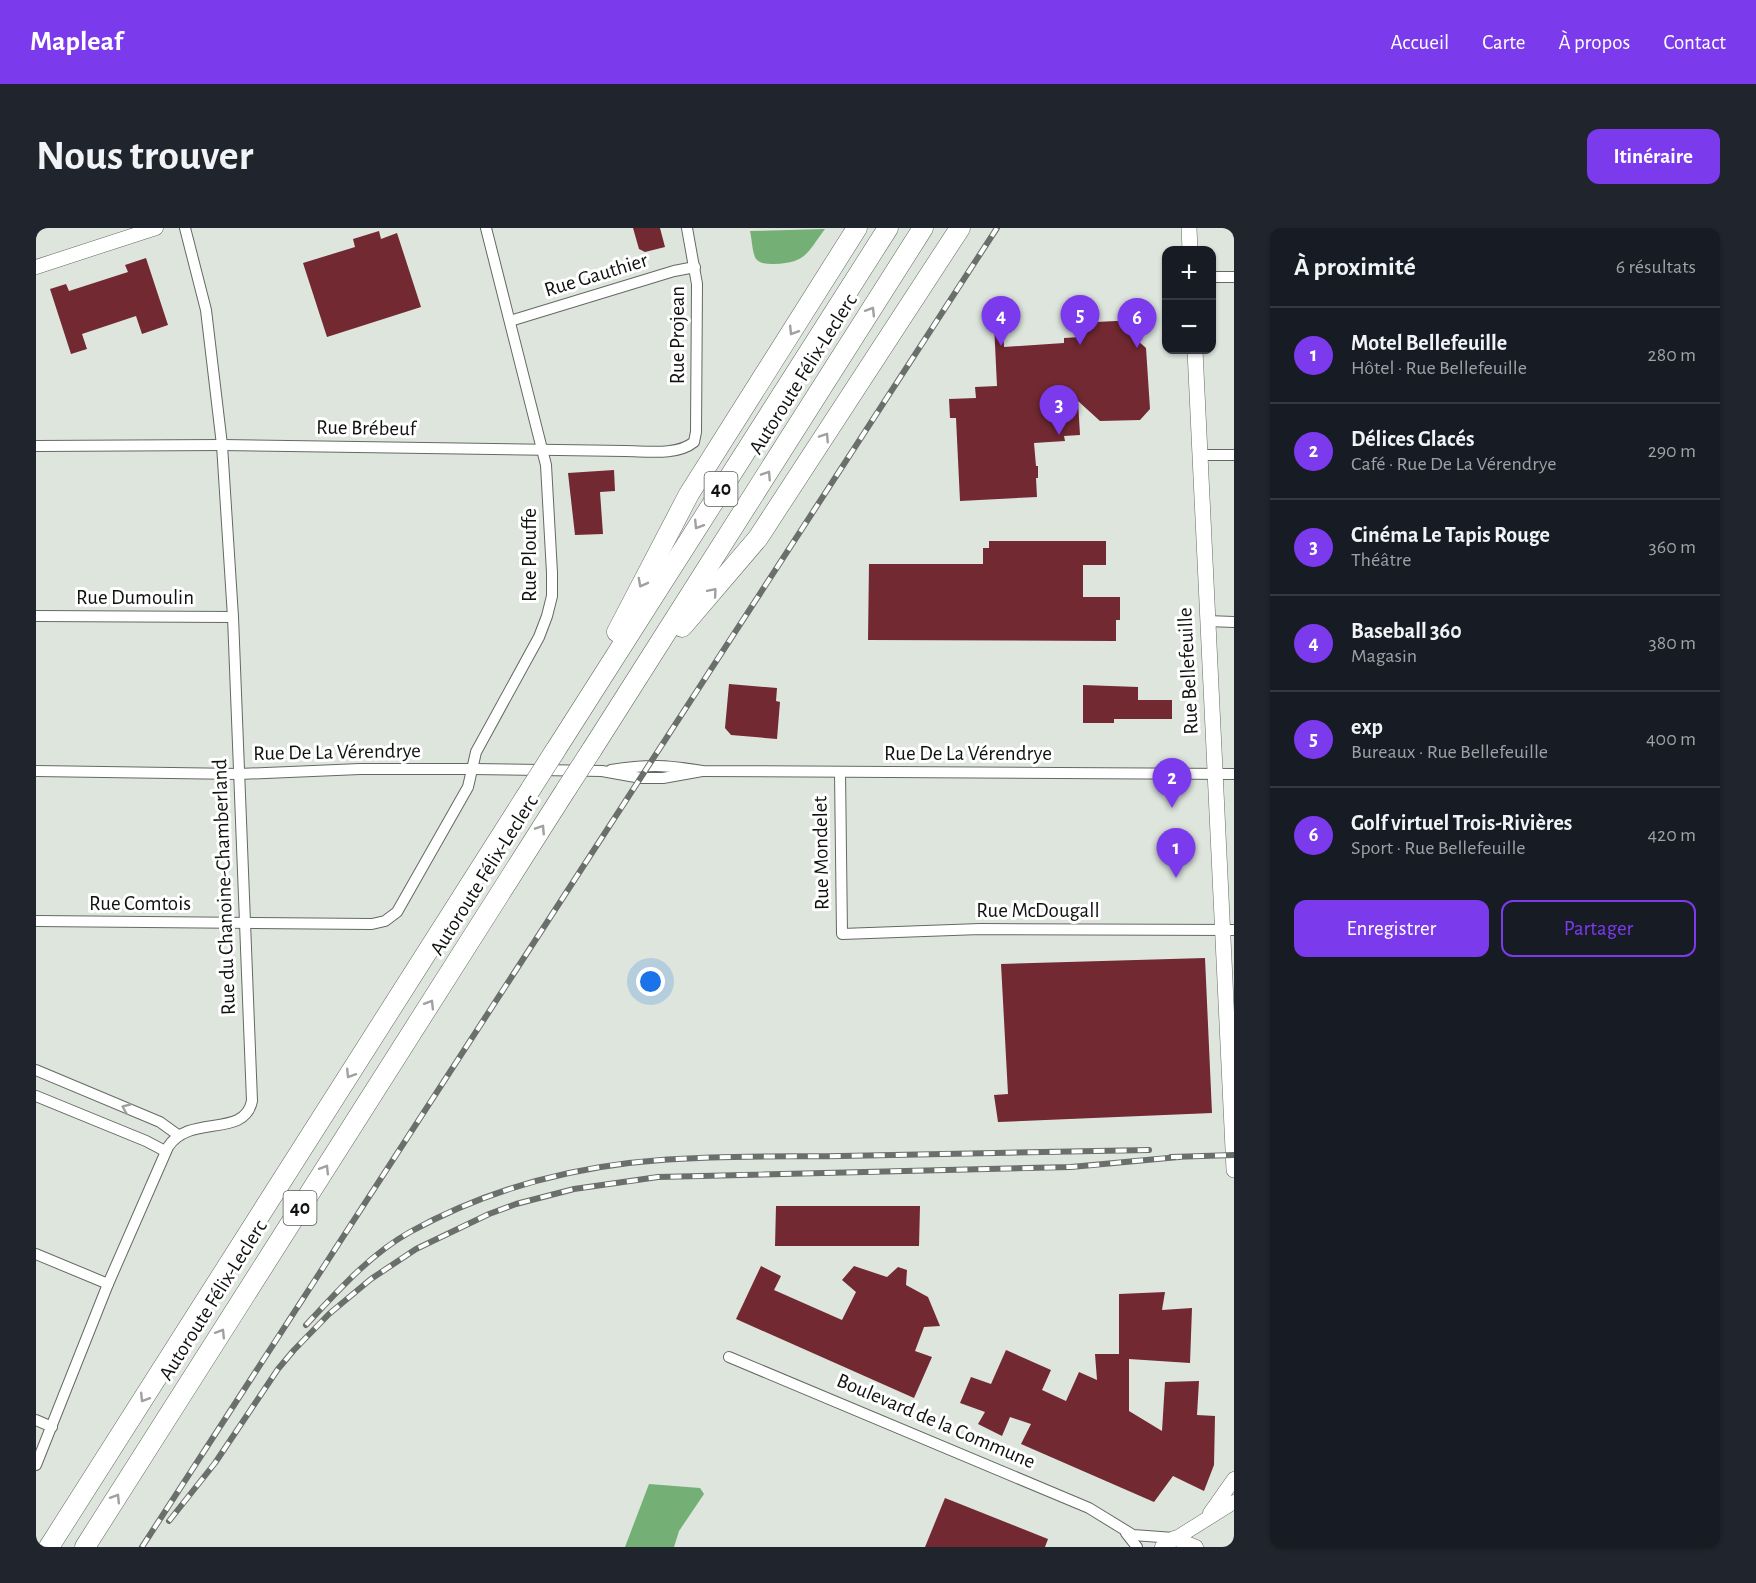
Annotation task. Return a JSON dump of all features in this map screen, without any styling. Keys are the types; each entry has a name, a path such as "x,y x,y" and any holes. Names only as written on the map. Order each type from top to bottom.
{"highway":[{"path":"555,751 689,494 857,228"},
{"name":"Autoroute Félix-Leclerc","path":"50,1547 888,228"},
{"name":"Autoroute Félix-Leclerc","path":"85,1547 923,228"},
{"path":"634,684 758,538 960,228"}],"main road":[{"path":"1189,228 1190,246"},
{"name":"Rue Bellefeuille","path":"1195,354 1215,774 1228,930 1234,1170"}],"street":[{"path":"36,267 156,228"},
{"name":"Rue du Chanoine-Chamberland","path":"178,1135 194,1129 237,1121 246,1115 251,1105 252,1085 233,617 222,445 206,310 185,228"},
{"name":"Rue Plouffe","path":"388,920 397,912 468,787 477,748 535,645 545,623 550,603 552,588 547,468 486,228"},
{"name":"Rue Projean","path":"687,228 695,267 697,329 696,435 694,442"},
{"name":"Rue Gauthier","path":"510,321 674,271 695,267"},
{"path":"1216,277 1234,277"},
{"name":"Rue Brébeuf","path":"36,446 222,445 673,450 684,448 694,442"},
{"path":"1200,455 1234,455"},
{"name":"Rue Dumoulin","path":"36,616 233,617"},
{"path":"1207,621 1234,622"},
{"name":"Rue De La Vérendrye","path":"36,771 240,774 360,769 602,771 641,765 663,765 702,771 1234,774"},
{"name":"Rue Mondelet","path":"840,772 842,934"},
{"name":"Rue Comtois","path":"36,921 372,924 388,920"},
{"name":"Rue McDougall","path":"842,934 980,929 1228,930"},
{"path":"36,1070 160,1122 178,1135 165,1151 108,1284 36,1465"},
{"path":"36,1096 165,1151"},
{"path":"36,1254 108,1284"},
{"name":"Boulevard de la Commune","path":"729,1357 1089,1508 1132,1535 1174,1538 1196,1547"},
{"path":"36,1420 52,1427"},
{"path":"1205,1519 1234,1479"},
{"path":"1162,1547 1234,1502"},
{"name":"Boulevard de la Commune","path":"1124,1530 1137,1547"}],"green space":[{"path":"825,229 805,255 799,259 767,264 756,259 750,231"},
{"path":"649,1484 700,1488 704,1494 679,1531 674,1547 625,1547"}],"building":[{"path":"633,228 660,228 665,247 645,252 639,249"},
{"path":"379,231 381,239 397,233 421,307 327,337 303,263 355,247 353,239"},
{"path":"146,258 168,325 142,334 136,316 82,334 87,349 71,354 50,289 66,284 69,291 128,272 125,265"},
{"path":"1136,320 1146,330 1137,340 1146,348 1150,409 1140,420 1100,421 1078,401 1080,435 1064,436 1065,441 1034,443 1036,466 1038,466 1037,497 960,501 956,418 950,418 949,399 976,398 975,387 997,386 994,324 1003,324 1004,347 1064,343 1064,338 1080,337 1096,322"},
{"path":"614,470 615,491 600,492 603,534 575,535 568,473"},
{"path":"989,541 1106,541 1106,565 1083,565 1083,597 1120,597 1120,620 1116,620 1116,641 868,640 869,564 983,564 983,548 989,548"},
{"path":"729,684 777,688 776,701 780,702 777,739 731,735 725,728"},
{"path":"1083,685 1138,687 1138,700 1172,700 1172,719 1114,719 1114,723 1083,723"},
{"path":"1205,958 1212,1113 998,1122 994,1095 1008,1094 1001,964"},
{"path":"776,1206 920,1206 919,1246 775,1246"},
{"path":"761,1266 781,1276 774,1290 842,1320 856,1292 842,1280 854,1266 887,1277 898,1267 907,1270 906,1285 928,1297 940,1326 924,1327 915,1351 932,1357 914,1398 736,1319"},
{"path":"1165,1292 1162,1310 1192,1308 1190,1363 1129,1359 1129,1411 1162,1431 1165,1382 1199,1381 1197,1415 1215,1416 1214,1465 1204,1491 1173,1476 1154,1502 1021,1444 1031,1424 1010,1417 1002,1436 978,1424 985,1412 960,1403 971,1377 991,1384 1006,1350 1051,1370 1042,1390 1066,1401 1079,1372 1097,1380 1095,1354 1119,1354 1119,1294"},
{"path":"945,1498 1048,1539 1045,1547 925,1547"}],"railway":[{"path":"142,1547 997,228"},
{"path":"306,1325 381,1251 410,1232 489,1196 572,1172 655,1160 1149,1150"},
{"path":"1171,1157 1234,1155"},
{"path":"169,1521 215,1463 278,1369 329,1314 371,1279 416,1249 489,1214 516,1204 574,1189 658,1177 1071,1167 1179,1157"}],"place":[{"name":"exp","path":"1080,345"},
{"name":"Baseball 360","path":"1001,346"},
{"name":"Golf virtuel Trois-Rivières","path":"1137,348"},
{"name":"Cinéma Le Tapis Rouge","path":"1059,435"},
{"name":"Délices Glacés","path":"1172,808"},
{"name":"Motel Bellefeuille","path":"1176,878"}]}
